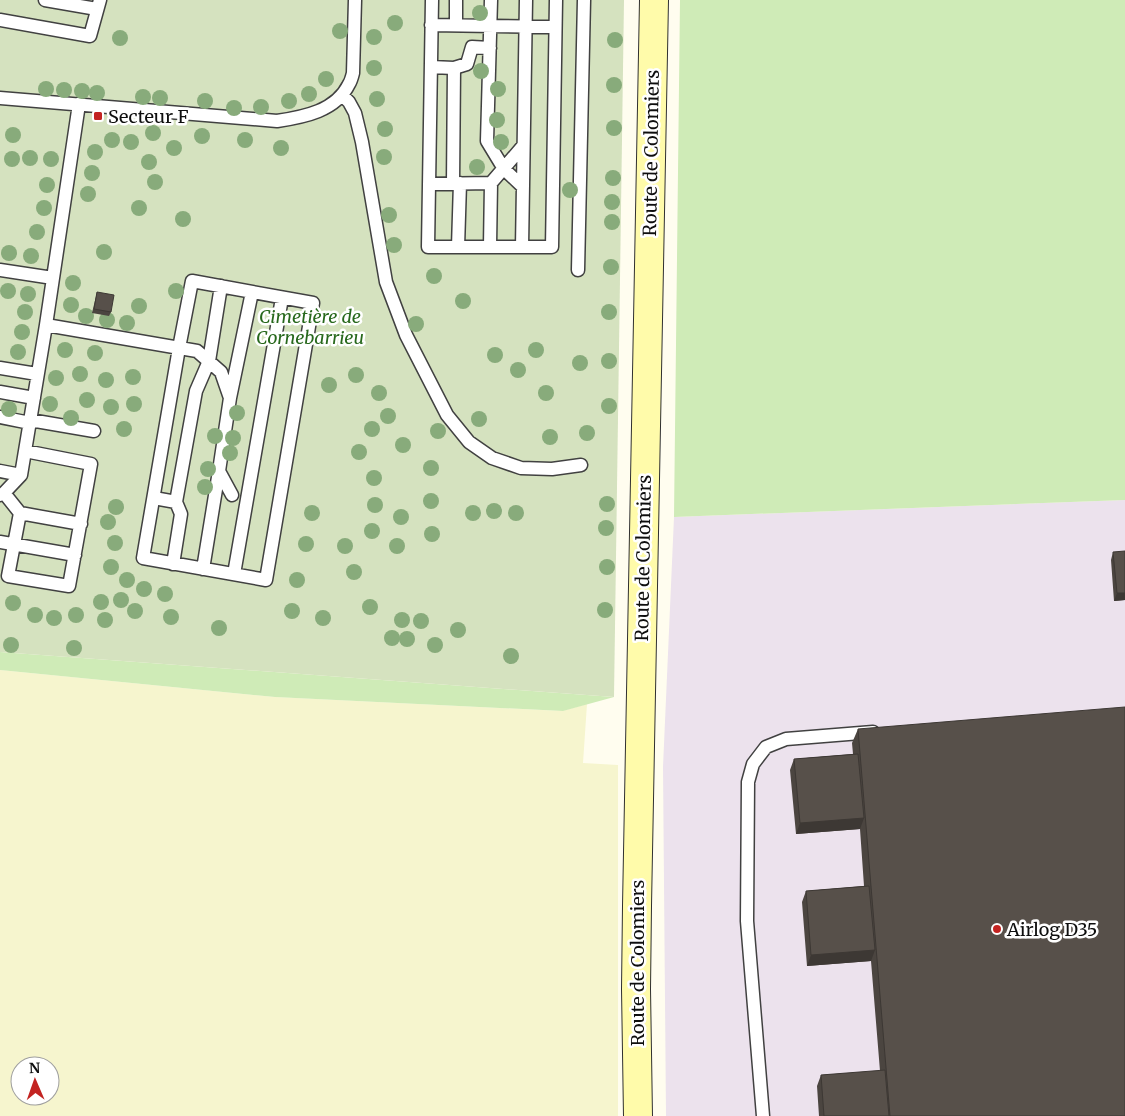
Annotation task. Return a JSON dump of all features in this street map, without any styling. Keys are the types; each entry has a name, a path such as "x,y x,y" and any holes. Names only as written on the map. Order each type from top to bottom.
{"main road":[{"name":"Route de Colomiers","path":"638,1116 637,887 654,0"}],"lane":[{"path":"0,20 90,36 99,5 45,0"},
{"path":"0,98 277,120 300,118 332,104 342,95 349,84 353,73 354,0"},
{"path":"432,0 428,246 522,247 552,247 556,0"},
{"path":"456,0 456,25"},
{"path":"491,0 487,141 504,169 523,187"},
{"path":"522,247 526,0"},
{"path":"578,270 584,0"},
{"path":"432,24 555,27"},
{"path":"431,67 454,68 467,64 472,47 490,48"},
{"path":"454,68 458,246"},
{"path":"342,95 356,114 386,282 406,335 448,415 469,442 492,458 521,468 552,469 581,465"},
{"path":"79,104 25,451 20,475 2,494 20,513 81,524"},
{"path":"490,246 491,183 524,146"},
{"path":"429,184 491,183"},
{"path":"0,270 52,278"},
{"path":"192,281 252,292 313,303 266,580 143,558 192,281"},
{"path":"173,564 181,514 176,502 196,391 209,361 221,286"},
{"path":"203,569 230,398 252,292"},
{"path":"234,574 282,298"},
{"path":"46,325 197,351 221,372 230,398"},
{"path":"0,368 37,374"},
{"path":"0,392 34,398"},
{"path":"0,418 94,432"},
{"path":"20,513 14,544 4,575 69,586 91,464 25,451"},
{"path":"0,471 20,475"},
{"path":"219,471 232,495"},
{"path":"154,498 176,502"},
{"path":"0,542 75,556"},
{"path":"764,1116 747,921 748,782 753,764 766,747 786,739 883,731"}],"shaded area":[{"path":"1125,500 1125,1116 666,1116 663,767 674,517"}],"green space":[{"name":"Cimetière de Cornebarrieu","path":"0,0 624,0 614,697 0,652"},
{"path":"680,0 1125,0 1125,500 674,517"},
{"path":"0,652 614,697 563,711 275,697 0,670"},
{"path":"0,670 275,697 562,711 587,704 583,763 618,765 618,1116 0,1116"}],"building":[{"path":"97,292 114,295 111,312 94,309"},
{"path":"1125,551 1125,593 1117,593 1113,552"},
{"name":"Airlog D35","path":"1125,707 1125,1116 890,1116 858,729"},
{"path":"858,754 864,818 800,823 794,759"},
{"path":"869,886 875,950 811,955 806,891"},
{"path":"885,1070 889,1116 824,1116 821,1075"}],"place":[{"name":"Secteur F","path":"98,116"},
{"name":"Airlog D35","path":"997,929"}]}
